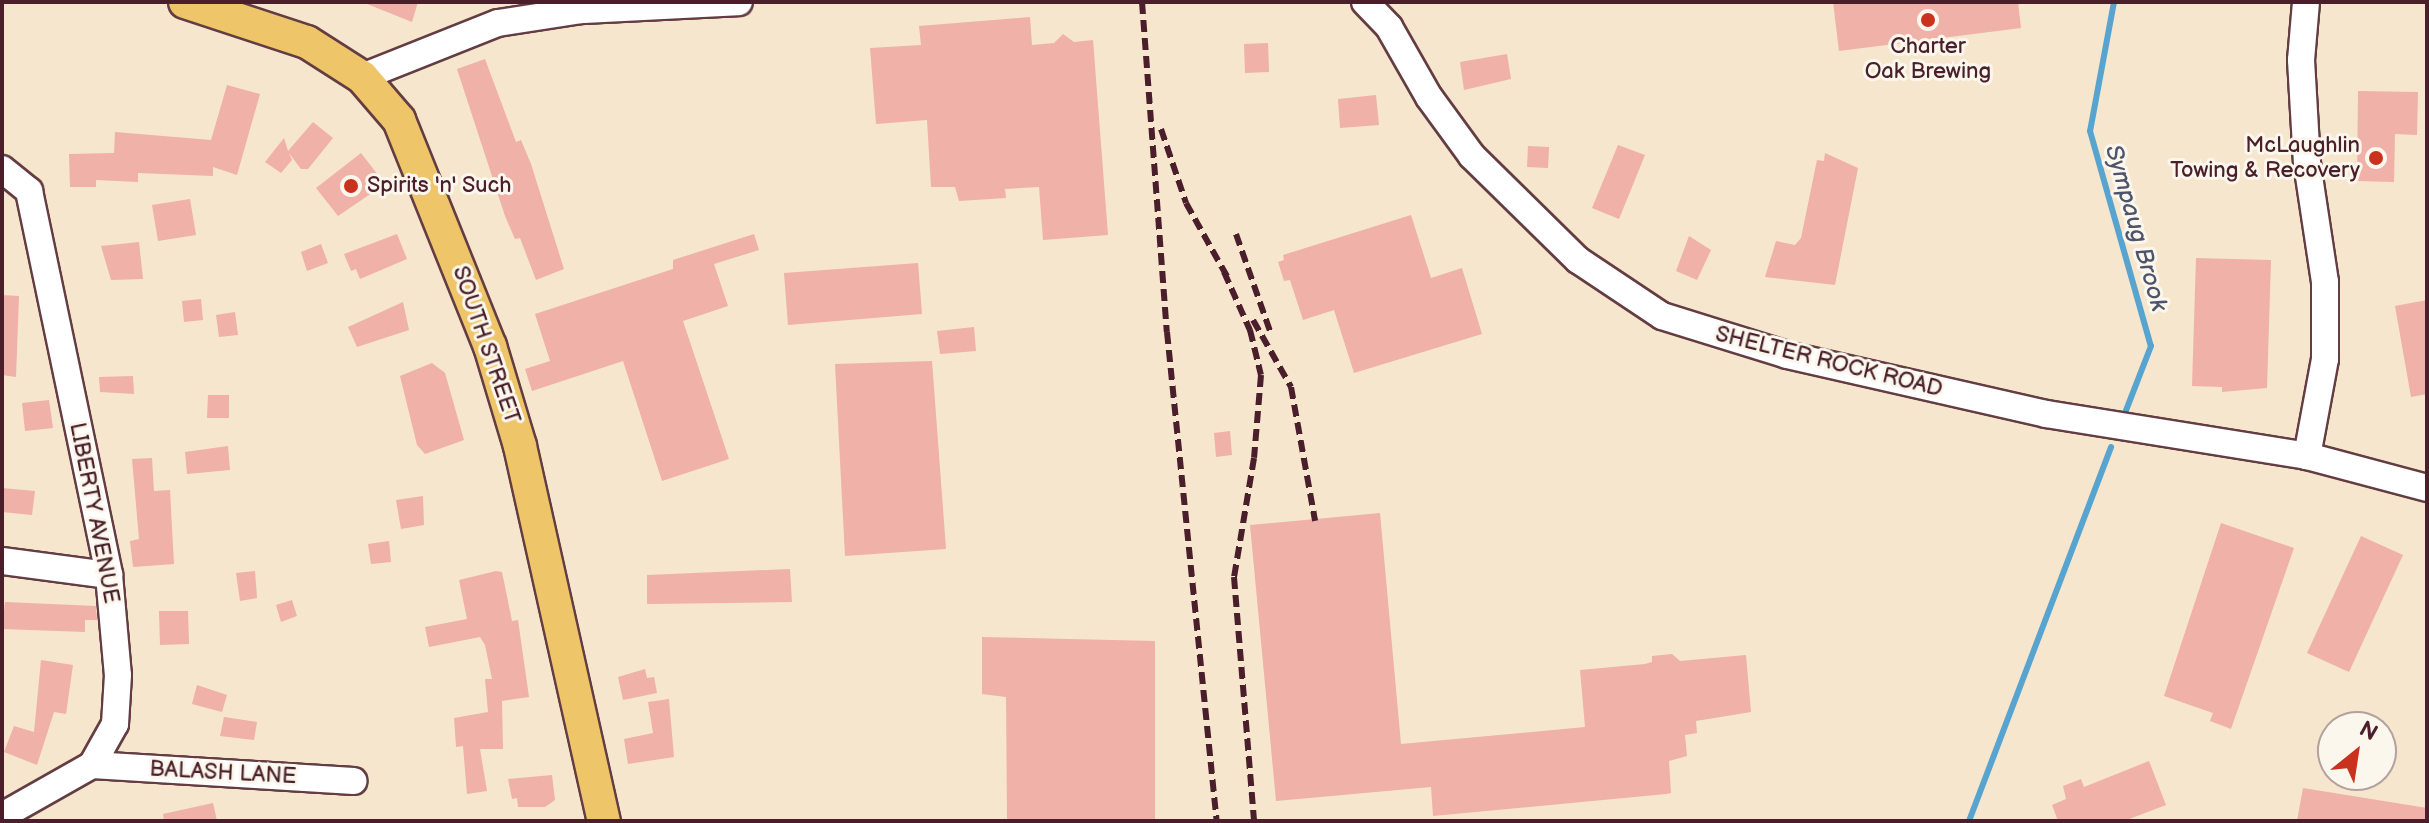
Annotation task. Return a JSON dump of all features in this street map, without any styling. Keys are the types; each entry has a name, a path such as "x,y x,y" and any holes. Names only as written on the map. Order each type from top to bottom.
{"main road":[{"name":"SOUTH STREET","path":"185,2 307,42 362,77 399,120 490,346 567,637 604,821"}],"street":[{"path":"362,77 498,23 582,10 739,2"},
{"name":"SHELTER ROCK ROAD","path":"1365,2 1381,15 1472,156 1578,260 1662,316 1787,355 2087,423 2307,456 2427,488"},
{"path":"2306,2 2301,60 2307,163 2325,282 2325,344 2307,456"},
{"name":"LIBERTY AVENUE","path":"2,169 29,191 109,575 118,675 115,724 92,765"},
{"path":"2,561 109,575"},
{"path":"2,816 92,765"},
{"name":"BALASH LANE","path":"92,765 354,781"}],"building":[{"path":"362,2 418,2 412,22"},
{"name":"Charter Oak Brewing","path":"1833,2 2018,2 2021,28 1839,51"},
{"path":"1030,17 1032,45 1054,43 1063,34 1074,42 1093,40 1108,235 1043,240 1039,187 1005,189 1006,198 959,201 955,187 931,187 927,120 876,124 870,48 921,45 919,26"},
{"path":"1268,43 1269,72 1245,73 1244,44"},
{"path":"1507,54 1511,79 1464,90 1460,62"},
{"path":"485,59 516,142 521,140 531,164 564,269 536,280 520,238 515,239 505,216 457,69"},
{"path":"227,85 260,94 237,175 213,167 213,176 138,173 138,182 96,180 96,187 70,187 69,154 114,153 115,132 211,140"},
{"name":"McLaughlin Towing & Recovery","path":"2358,91 2418,92 2417,135 2395,134 2394,182 2357,181"},
{"path":"1376,95 1379,125 1340,128 1338,99"},
{"path":"313,122 333,138 308,169 301,169 289,153 292,160 281,173 265,162 284,138 288,151"},
{"path":"1618,145 1645,155 1619,219 1592,208"},
{"path":"1528,146 1549,147 1548,168 1527,167"},
{"name":"Spirits 'n' Such","path":"361,153 385,184 338,216 316,188"},
{"path":"1825,153 1858,168 1835,285 1765,277 1776,241 1795,245 1801,238 1817,160 1824,161"},
{"path":"190,199 196,235 158,241 152,205"},
{"path":"1411,215 1431,278 1462,268 1482,334 1354,373 1334,310 1303,320 1290,280 1284,281 1278,262 1284,260 1283,255"},
{"path":"397,234 407,259 360,279 356,269 351,271 344,254"},
{"path":"754,234 759,250 714,264 728,306 683,321 729,459 662,481 623,361 532,391 525,369 550,361 535,314 673,269 673,260"},
{"path":"1689,236 1711,250 1697,280 1676,271"},
{"path":"139,242 143,279 111,280 101,246"},
{"path":"321,244 328,263 307,271 301,252"},
{"path":"2196,258 2271,260 2267,388 2222,392 2222,387 2192,386"},
{"path":"918,263 922,314 788,325 784,273"},
{"path":"2,295 19,296 16,377 2,375"},
{"path":"201,299 203,320 184,322 182,301"},
{"path":"2427,300 2427,394 2411,397 2395,306"},
{"path":"403,302 409,330 357,347 348,327"},
{"path":"235,312 238,335 219,337 216,315"},
{"path":"974,327 976,351 940,354 937,331"},
{"path":"932,361 946,549 845,556 835,364"},
{"path":"432,363 445,373 464,440 425,454 417,445 400,376"},
{"path":"133,376 134,394 100,392 99,377"},
{"path":"208,395 229,395 229,418 207,418"},
{"path":"49,400 53,428 25,431 22,403"},
{"path":"1230,431 1232,455 1216,457 1214,433"},
{"path":"228,446 230,470 187,474 185,452"},
{"path":"152,458 154,491 170,490 174,564 133,567 130,541 139,539 132,459"},
{"path":"2,488 35,491 32,515 2,512"},
{"path":"423,496 424,525 401,529 396,500"},
{"path":"1380,513 1401,744 1585,727 1580,670 1645,664 1652,662 1652,656 1672,654 1680,661 1746,655 1751,712 1696,721 1697,733 1685,735 1687,756 1669,761 1671,793 1666,794 1433,816 1431,787 1276,801 1250,525"},
{"path":"2221,523 2294,548 2231,729 2210,721 2213,713 2164,696"},
{"path":"2361,536 2403,555 2349,672 2307,653"},
{"path":"389,541 391,562 371,564 368,544"},
{"path":"790,569 792,602 647,604 647,575"},
{"path":"255,571 257,598 240,601 236,573"},
{"path":"502,572 512,621 518,620 529,697 502,701 503,749 480,749 487,791 467,794 463,746 456,747 454,718 488,712 485,679 492,679 485,645 480,637 429,647 425,627 467,619 459,580"},
{"path":"292,600 297,616 281,622 276,605"},
{"path":"5,602 96,606 97,620 85,620 85,632 2,629"},
{"path":"159,611 188,611 189,644 160,645"},
{"path":"982,637 1155,641 1155,821 1007,821 1006,697 982,694"},
{"path":"41,660 73,665 66,714 54,712 37,765 4,752 14,726 34,732"},
{"path":"645,669 647,678 654,677 657,693 623,700 618,677"},
{"path":"197,685 227,695 222,712 192,704"},
{"path":"669,699 674,757 628,764 624,739 653,733 648,702"},
{"path":"224,717 257,722 254,740 220,736"},
{"path":"2149,761 2166,805 2124,821 2058,821 2052,805 2066,799 2063,786 2081,779 2084,787"},
{"path":"552,775 555,800 545,807 518,807 517,798 512,799 508,779"},
{"path":"2303,788 2427,808 2427,821 2297,821"},
{"path":"213,803 217,821 164,821 163,814"}],"waterway":[{"name":"Sympaug Brook","path":"2114,2 2090,131 2151,346 2125,413"},
{"name":"Sympaug Brook","path":"1969,821 2111,447"}],"railway":[{"path":"1142,2 1167,332 1217,821"},
{"path":"1161,129 1186,203 1228,278"},
{"path":"1236,234 1271,334"},
{"path":"1224,272 1250,330 1261,375 1254,458 1234,577 1254,821"},
{"path":"1253,320 1291,387 1315,521"}],"place":[{"name":"Charter Oak Brewing","path":"1928,20"},
{"name":"McLaughlin Towing & Recovery","path":"2376,158"},
{"name":"Spirits 'n' Such","path":"351,186"}]}
